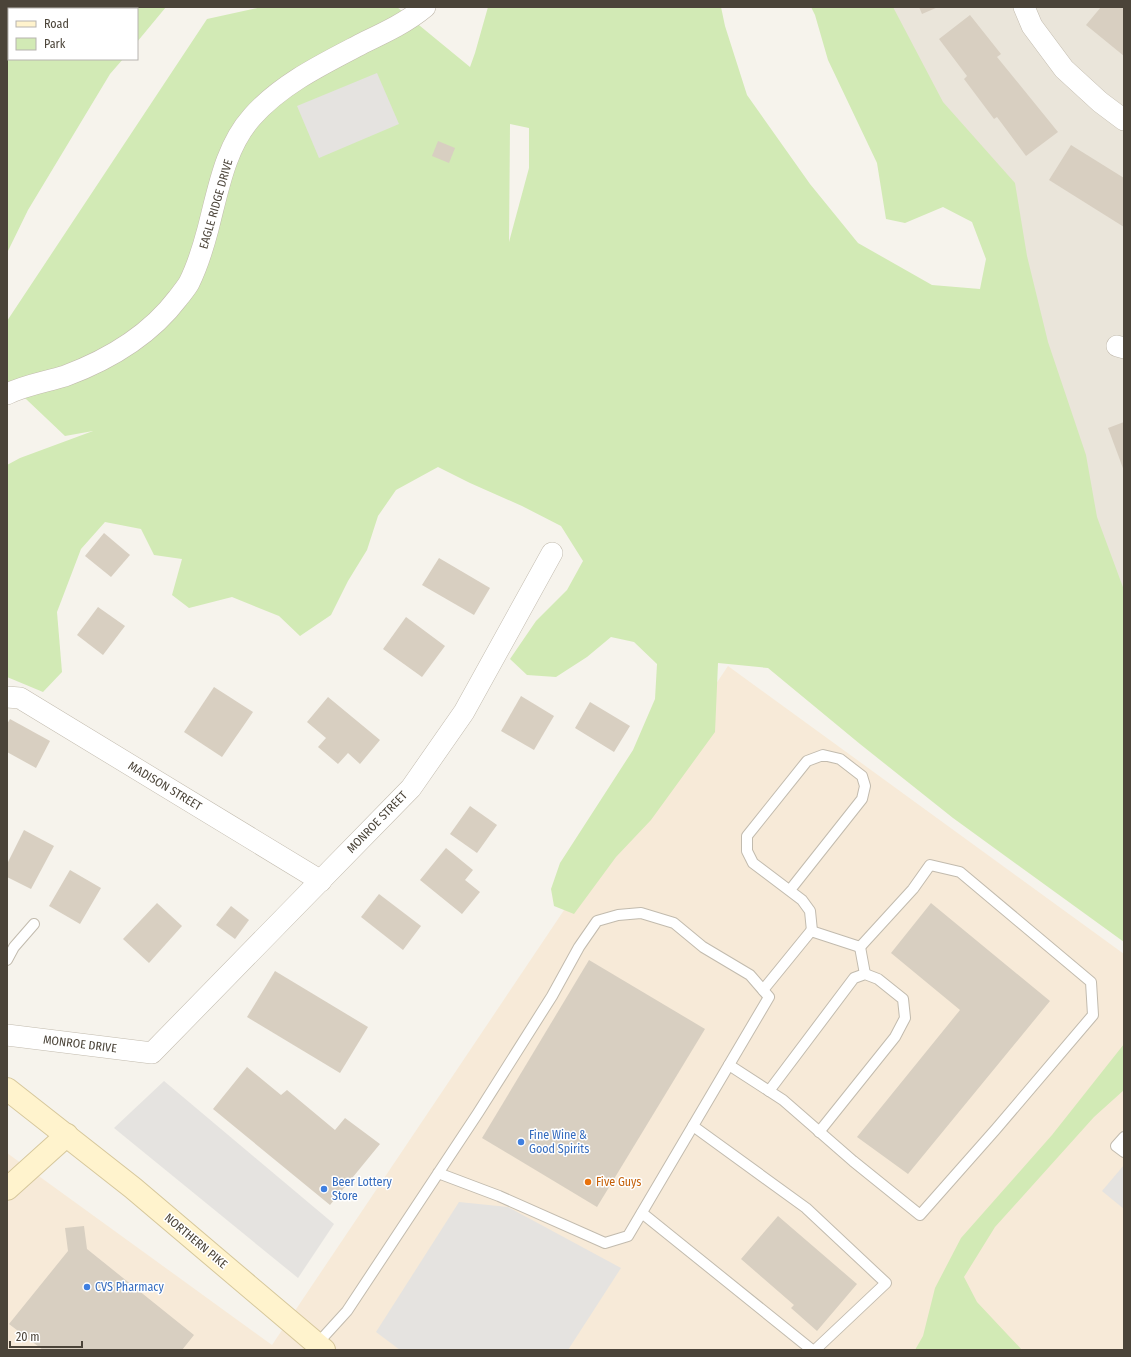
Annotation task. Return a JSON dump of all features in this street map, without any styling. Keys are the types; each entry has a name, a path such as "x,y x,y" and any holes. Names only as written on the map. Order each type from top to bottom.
{"main road":[{"name":"NORTHERN PIKE","path":"7,1089 67,1135 157,1208 322,1348"},
{"path":"7,1189 67,1135"}],"street":[{"name":"EAGLE RIDGE DRIVE","path":"7,394 19,388 64,376 94,364 119,351 168,311 188,284 200,258 225,165 236,141 250,118 270,98 296,79 396,27 425,7"},
{"path":"1024,7 1032,26 1064,69 1100,102 1124,120"},
{"name":"MONROE STREET","path":"152,1053 411,788 464,712 552,553"},
{"name":"MADISON STREET","path":"7,696 20,698 321,881"},
{"name":"MONROE DRIVE","path":"7,1035 152,1053"}],"lane":[{"path":"790,890 862,799 865,786 862,776 840,759 823,755 807,761 747,836 747,851 753,862 802,900 810,911 812,931"},
{"path":"729,1065 783,1100 853,1161 920,1215 996,1129 1093,1015 1091,982 960,872 930,865 913,889 860,947"},
{"path":"322,1348 438,1174 552,996 579,947 597,921 618,915 641,913 674,923 703,947 750,975 769,997 628,1236 605,1243 500,1196 438,1174"},
{"path":"7,960 14,947 34,924"},
{"path":"812,931 860,947"},
{"path":"763,990 812,931"},
{"path":"860,947 865,974"},
{"path":"769,1091 854,978 865,974 878,979 902,999 905,1018 895,1037 819,1132"},
{"path":"693,1126 806,1208 886,1282 815,1350"},
{"path":"1124,1137 1116,1146 1124,1152"},
{"path":"642,1213 812,1350"}],"shaded area":[{"path":"849,7 1124,7 1124,648 1003,238"},
{"path":"377,73 399,124 319,158 297,106"},
{"path":"728,666 1124,954 1124,1350 7,1350 7,1153 272,1345"},
{"path":"164,1081 334,1224 298,1278 114,1128"},
{"path":"1124,1165 1124,1209 1102,1191"},
{"path":"459,1202 508,1207 621,1268 568,1350 400,1350 376,1332"}],"green space":[{"path":"7,7 166,7 138,41 138,8 8,8 8,60 122,60 110,74 28,210 7,253"},
{"path":"262,7 397,7 470,67 488,7 721,7 725,26 747,95 810,184 858,243 932,285 980,289 986,259 972,222 943,207 905,223 886,219 877,163 828,60 815,15 811,7 893,7 943,102 1015,183 1027,256 1048,342 1086,455 1097,517 1124,590 1124,942 953,818 768,668 718,663 715,732 651,820 616,857 574,914 554,906 551,889 560,863 633,750 655,699 657,664 634,642 611,637 587,657 556,677 527,675 510,659 536,621 567,590 583,561 561,526 438,467 396,490 378,516 367,550 348,581 331,615 300,636 279,616 232,597 189,608 172,595 182,559 154,555 141,529 105,522 81,549 57,612 62,672 43,692 7,677 7,465 20,458 93,431 65,436 7,381 7,321 207,19","holes":["510,124 529,128 529,168 509,242"]},
{"path":"1124,1044 1124,1090 1094,1117 995,1227 964,1277 977,1302 1022,1350 915,1350 923,1336 935,1288 961,1238 1052,1135"}],"building":[{"path":"919,7 938,7 922,14"},
{"path":"1101,7 1124,7 1124,56 1086,25"},
{"path":"970,15 1001,54 997,57 1058,132 1026,156 997,117 994,119 964,79 967,76 939,39"},
{"path":"438,141 455,148 449,163 432,156"},
{"path":"1071,145 1124,178 1124,227 1049,180"},
{"path":"1124,422 1124,471 1108,428"},
{"path":"104,533 130,555 111,577 85,556"},
{"path":"439,558 490,588 474,615 422,585"},
{"path":"98,607 125,626 103,655 77,635"},
{"path":"406,617 445,646 422,677 383,649"},
{"path":"214,687 253,712 222,757 184,732"},
{"path":"521,696 554,716 534,750 501,731"},
{"path":"328,697 380,740 360,764 348,753 338,764 318,747 326,738 307,722"},
{"path":"590,702 630,726 614,752 575,728"},
{"path":"10,719 50,741 36,768 7,752 7,724"},
{"path":"470,806 497,825 477,853 450,834"},
{"path":"24,830 54,846 31,889 7,877 7,864"},
{"path":"446,848 473,870 465,880 480,892 462,914 420,880"},
{"path":"70,870 101,888 80,924 49,906"},
{"path":"379,894 421,926 403,950 361,917"},
{"path":"157,903 182,926 149,963 123,939"},
{"path":"931,903 1050,1001 908,1174 857,1137 960,1010 891,953"},
{"path":"231,906 249,920 235,939 216,925"},
{"path":"589,960 705,1029 597,1207 482,1138"},
{"path":"275,971 368,1027 340,1073 247,1017"},
{"path":"247,1067 281,1095 287,1090 335,1130 345,1118 380,1144 330,1205 213,1109"},
{"path":"778,1216 857,1284 817,1331 791,1308 794,1305 741,1259"},
{"name":"CVS Pharmacy","path":"84,1226 87,1249 194,1335 182,1350 43,1350 9,1324 68,1251 65,1228"}],"place":[{"name":"Fine Wine & Good Spirits","path":"521,1142"},
{"name":"Five Guys","path":"588,1182"},
{"name":"Beer Lottery Store","path":"324,1189"},
{"name":"CVS Pharmacy","path":"87,1287"}]}
